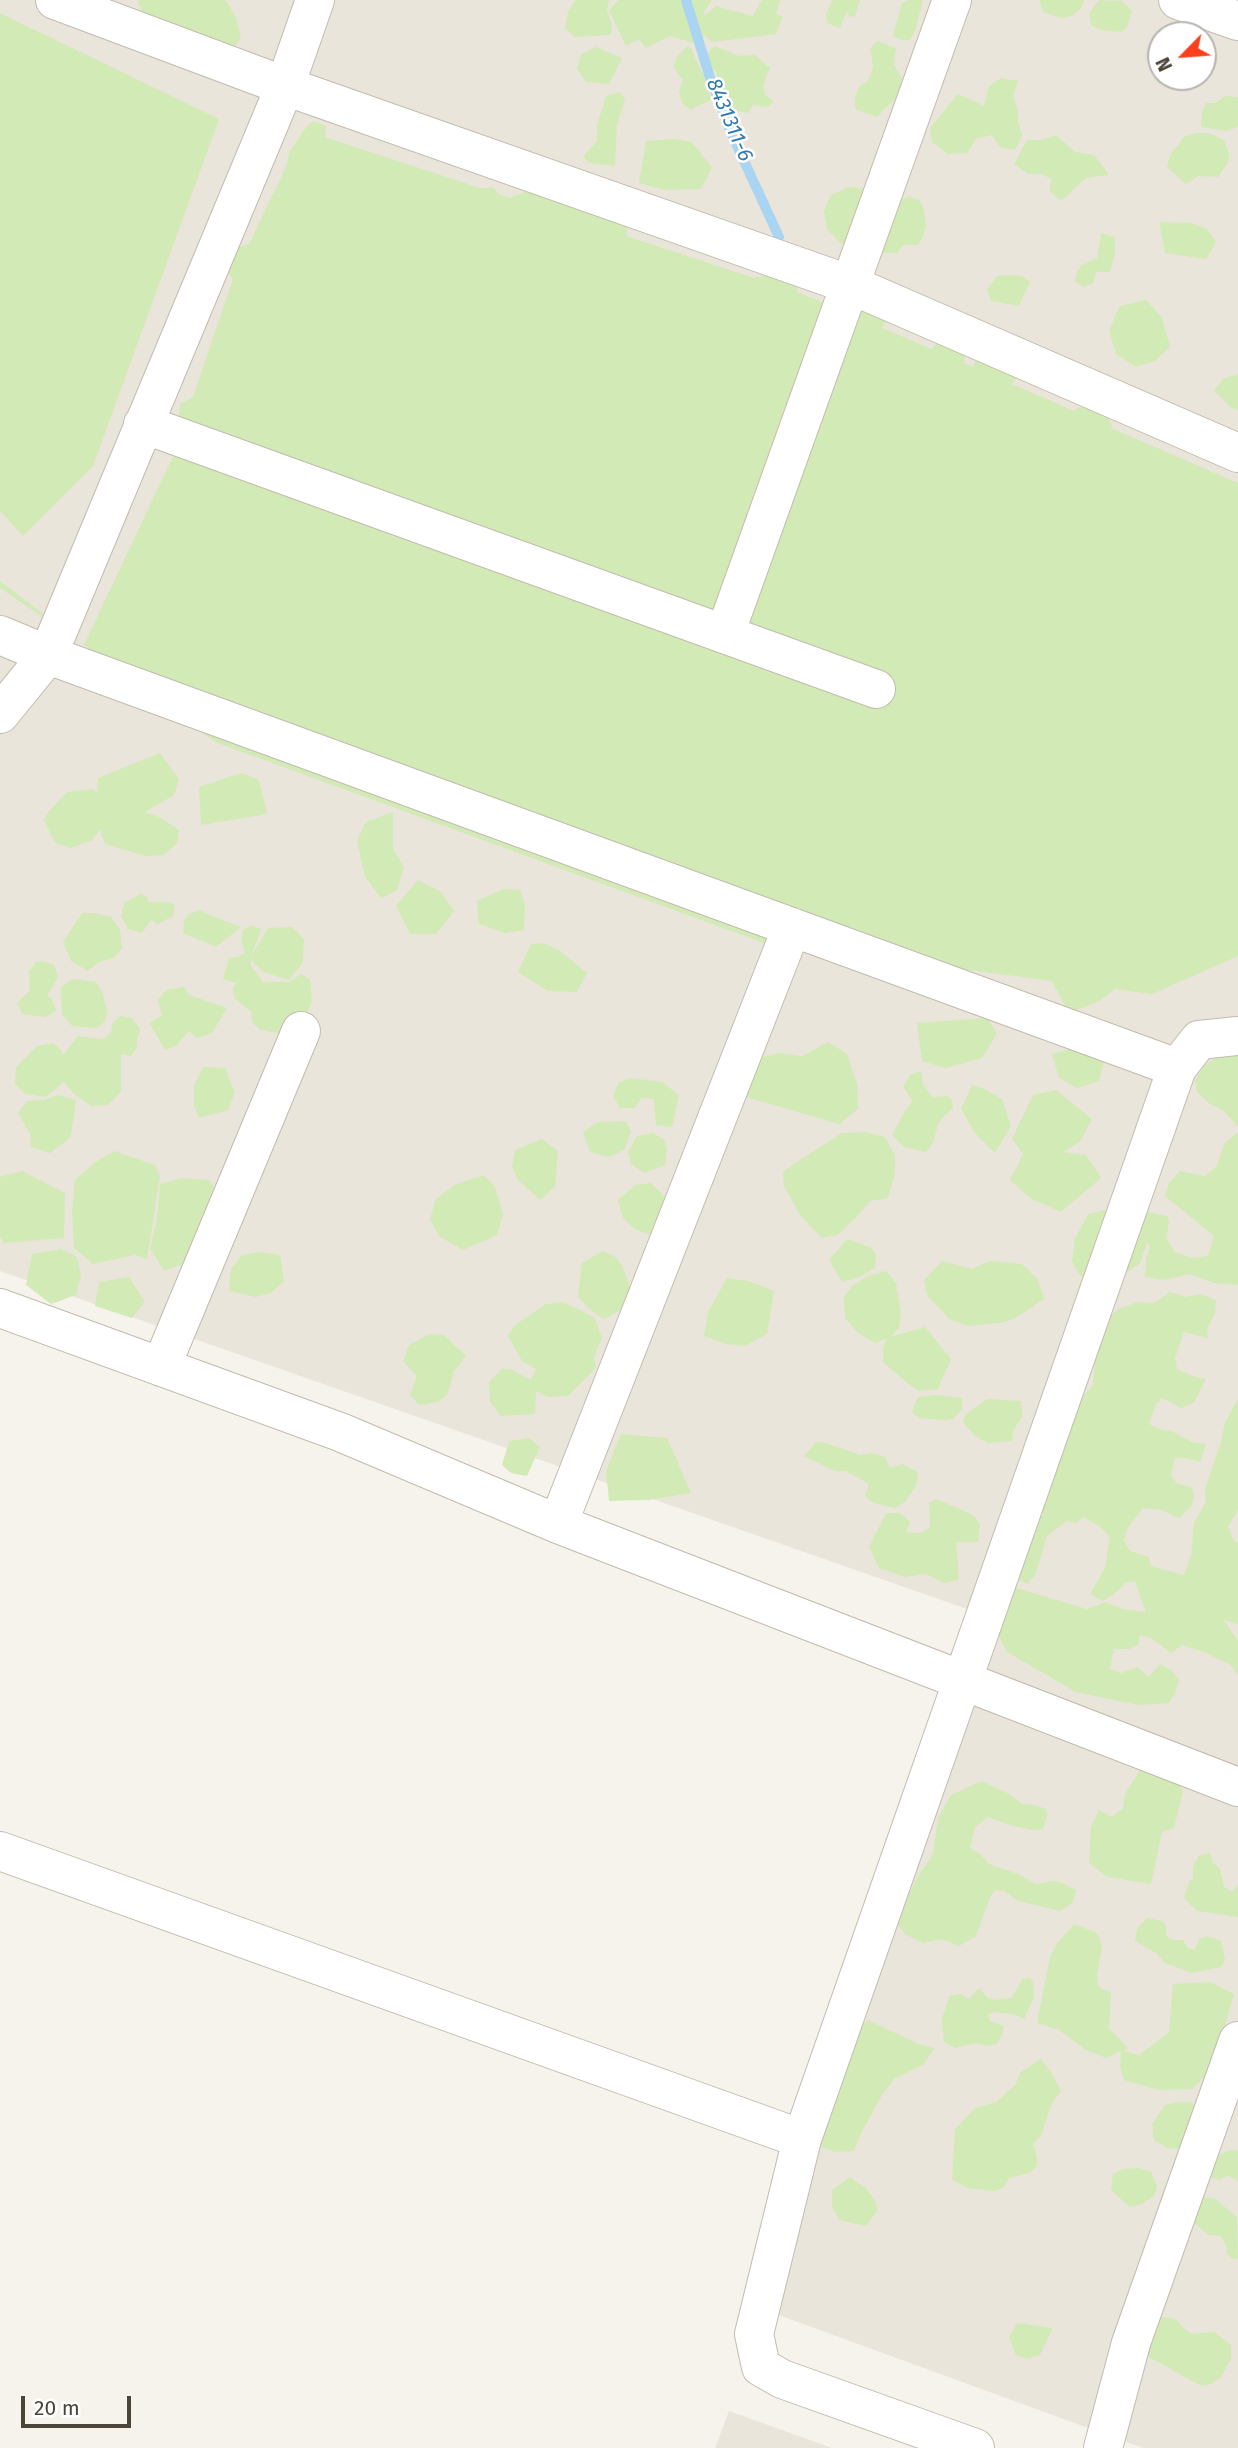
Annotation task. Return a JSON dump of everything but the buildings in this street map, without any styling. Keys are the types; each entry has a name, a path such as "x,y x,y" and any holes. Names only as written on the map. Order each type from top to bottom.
{"street":[{"path":"55,0 285,86 850,285 1238,453"},
{"path":"0,714 48,655 285,86 315,0"},
{"path":"725,634 952,0"},
{"path":"1178,0 1238,21"},
{"path":"143,424 876,689"},
{"path":"0,635 48,655 1177,1068"},
{"path":"558,1524 792,927"},
{"path":"162,1367 300,1031"},
{"path":"975,2448 782,2379 761,2367 754,2334 802,2139 1177,1068 1199,1040 1238,1036"},
{"path":"0,1308 340,1432 558,1524 1238,1787"},
{"path":"0,1851 802,2139"},
{"path":"1102,2448 1131,2343 1238,2041"}],"shaded area":[{"path":"0,0 1238,0 1238,2448 1143,2448 743,2302 970,1610 0,1271"},
{"path":"729,2411 832,2448 715,2448"}],"green space":[{"path":"139,0 226,0 236,18 241,38 225,58 153,28 138,4"},
{"path":"575,0 609,0 607,10 612,24 611,35 575,37 565,28 568,12"},
{"path":"618,0 712,0 704,11 704,16 716,6 753,16 762,0 780,0 776,15 783,16 776,34 712,42 704,35 702,41 693,43 670,36 646,48 639,39 626,46 609,11"},
{"path":"832,0 860,0 855,16 849,17 847,11 840,28 827,23 826,15"},
{"path":"908,0 923,0 915,31 910,40 902,40 893,36 902,3"},
{"path":"1039,0 1084,0 1081,8 1072,16 1061,18 1043,12"},
{"path":"1099,0 1122,1 1132,11 1127,27 1121,32 1100,30 1091,25 1089,13"},
{"path":"0,13 219,119 93,466 23,536 0,511"},
{"path":"877,41 896,48 894,65 902,78 900,94 877,117 855,109 855,97 860,86 868,81 873,66 870,49"},
{"path":"689,45 704,76 711,100 690,110 682,103 679,91 683,80 673,67 678,55"},
{"path":"715,46 739,56 755,55 770,68 763,85 765,95 774,101 768,107 753,105 748,113 726,109 716,87 717,73 706,60 707,54"},
{"path":"596,47 622,58 609,84 586,82 577,69 581,54"},
{"path":"1001,78 1018,81 1013,95 1022,135 1015,150 1000,147 992,135 976,139 967,153 948,154 932,142 930,128 958,94 984,106 989,86"},
{"path":"620,92 625,100 617,124 615,166 589,163 583,157 597,141 597,125 606,96"},
{"path":"1225,96 1238,97 1238,127 1227,131 1201,127 1206,103 1215,103"},
{"path":"313,121 326,126 325,137 480,188 494,188 498,194 510,198 545,184 629,219 626,236 754,278 773,274 797,281 797,292 847,312 858,296 893,308 882,328 932,349 944,334 969,340 964,363 972,367 987,344 1022,370 1012,384 1074,411 1080,407 1102,410 1112,425 1111,428 1238,483 1238,956 1152,994 1115,989 1099,1001 1069,1013 1052,981 764,943 215,742 84,645 176,450 180,404 193,397 233,279 226,271 232,249 249,244 286,167 289,153"},
{"path":"1209,133 1224,140 1229,153 1228,163 1218,177 1198,176 1186,184 1167,167 1170,155 1184,137"},
{"path":"1056,135 1075,152 1094,155 1109,175 1086,178 1061,201 1050,191 1051,179 1042,174 1028,174 1014,164 1027,140 1040,140"},
{"path":"674,139 692,142 712,168 701,189 664,190 639,183 646,141"},
{"path":"848,187 867,189 859,243 842,244 827,229 824,211 831,195"},
{"path":"908,197 918,199 923,206 926,226 923,237 918,245 904,245 897,253 880,253 895,202"},
{"path":"1159,222 1191,223 1207,229 1216,242 1206,259 1165,253"},
{"path":"1101,233 1115,237 1115,253 1110,272 1096,272 1093,283 1084,287 1075,282 1077,272 1081,266 1097,258"},
{"path":"997,276 1021,276 1030,282 1019,306 991,301 987,290"},
{"path":"1146,300 1162,318 1170,347 1155,361 1136,367 1116,354 1109,330 1120,306"},
{"path":"1238,374 1238,410 1231,408 1214,390 1223,379"},
{"path":"0,581 84,645 0,588"},
{"path":"160,753 179,779 174,795 145,812 159,817 179,830 177,843 164,855 145,856 105,844 100,829 92,840 71,848 55,843 44,820 67,792 93,789 97,793 98,778"},
{"path":"241,773 259,780 267,814 201,825 199,787"},
{"path":"393,812 393,848 404,867 397,890 381,898 365,877 357,841 366,822"},
{"path":"418,880 441,892 454,911 436,934 410,934 396,906"},
{"path":"503,889 520,890 525,905 524,930 505,933 479,924 477,901"},
{"path":"140,894 147,896 148,902 175,905 173,916 158,924 151,920 142,933 128,929 121,916 124,903"},
{"path":"200,910 241,927 216,947 183,933 184,921 189,914"},
{"path":"82,913 111,917 120,930 122,948 114,958 99,962 88,971 71,961 63,942"},
{"path":"251,925 261,929 251,957 268,928 292,927 304,939 303,962 289,980 263,972 251,959 251,966 263,982 290,982 301,974 310,980 312,1000 306,1018 292,1035 260,1030 252,1022 251,1012 234,998 233,987 240,981 235,983 223,979 229,958 245,953 241,940 243,930"},
{"path":"543,943 559,950 587,973 577,992 548,991 518,972 531,944"},
{"path":"43,961 54,965 57,973 57,979 47,995 52,999 56,1011 45,1017 22,1014 17,1003 30,990 29,971 36,962"},
{"path":"73,979 96,982 103,994 107,1012 105,1021 97,1028 72,1026 62,1014 61,987"},
{"path":"184,987 189,995 227,1008 212,1033 197,1038 189,1031 177,1045 165,1050 149,1023 162,1015 158,1000 166,990"},
{"path":"121,1016 132,1018 140,1029 137,1048 131,1056 121,1054 121,1092 108,1105 91,1106 74,1094 64,1082 46,1097 26,1094 15,1085 16,1067 37,1046 53,1043 63,1055 78,1036 103,1039 111,1033 113,1022"},
{"path":"987,1018 997,1034 982,1058 946,1068 922,1061 917,1023"},
{"path":"828,1042 847,1054 857,1084 858,1109 839,1124 746,1097 754,1059 779,1053 802,1056"},
{"path":"1070,1049 1104,1061 1099,1081 1077,1088 1059,1078 1052,1054"},
{"path":"1225,1052 1238,1052 1238,1127 1225,1112 1210,1104 1197,1092 1195,1080 1204,1066"},
{"path":"203,1067 225,1068 235,1093 228,1110 199,1118 194,1105 194,1085"},
{"path":"921,1071 923,1084 932,1097 947,1096 952,1100 953,1109 938,1124 933,1143 926,1152 904,1147 892,1135 913,1101 903,1087 910,1075"},
{"path":"630,1078 662,1082 679,1095 672,1127 656,1125 654,1099 641,1098 635,1108 620,1108 613,1096 618,1083"},
{"path":"972,1085 1002,1099 1011,1126 995,1153 975,1133 961,1109"},
{"path":"1056,1090 1092,1119 1080,1142 1062,1152 1086,1155 1101,1178 1061,1212 1030,1198 1010,1180 1023,1154 1012,1139 1033,1095"},
{"path":"58,1095 76,1100 71,1135 50,1153 31,1147 30,1134 18,1113 27,1101 44,1100"},
{"path":"626,1121 631,1131 624,1150 609,1157 590,1152 583,1132 598,1122"},
{"path":"865,1132 885,1137 895,1155 895,1173 888,1198 870,1201 837,1235 822,1238 800,1215 784,1186 783,1171 842,1133"},
{"path":"1238,1132 1238,1285 1214,1283 1189,1274 1166,1280 1145,1277 1150,1246 1147,1243 1140,1263 1118,1279 1091,1282 1079,1275 1072,1261 1075,1239 1088,1214 1104,1210 1136,1216 1147,1212 1168,1216 1166,1238 1175,1252 1192,1258 1208,1256 1214,1236 1165,1196 1169,1183 1180,1171 1205,1176 1217,1166 1224,1144"},
{"path":"653,1133 664,1140 667,1149 665,1165 644,1173 631,1164 628,1152 637,1136"},
{"path":"542,1139 558,1151 555,1187 540,1200 518,1180 512,1167 515,1150"},
{"path":"114,1151 155,1165 160,1176 147,1259 135,1255 93,1264 74,1248 72,1212 75,1180 94,1163"},
{"path":"22,1171 65,1193 64,1238 4,1243 0,1237 0,1177"},
{"path":"484,1175 495,1187 503,1215 497,1235 463,1250 440,1237 430,1220 435,1200 454,1185"},
{"path":"182,1178 209,1180 221,1198 202,1257 164,1271 150,1248 157,1219 160,1184"},
{"path":"651,1183 663,1195 667,1206 652,1235 634,1229 623,1218 618,1200 635,1185"},
{"path":"847,1239 870,1247 876,1254 875,1268 842,1282 829,1260"},
{"path":"61,1249 77,1257 81,1275 76,1295 51,1304 26,1285 32,1254"},
{"path":"603,1251 614,1256 622,1265 632,1293 621,1310 603,1319 578,1296 582,1263"},
{"path":"261,1252 280,1255 284,1281 271,1293 256,1297 229,1291 231,1269 242,1255"},
{"path":"942,1261 972,1269 990,1261 1022,1264 1038,1280 1044,1299 1014,1319 1000,1323 968,1326 949,1319 927,1295 924,1280"},
{"path":"886,1271 896,1283 901,1314 899,1328 890,1337 925,1327 951,1359 938,1389 919,1391 906,1382 883,1362 883,1348 887,1338 875,1343 857,1332 845,1318 844,1297 852,1286 868,1276"},
{"path":"129,1277 145,1302 132,1318 95,1306 99,1282"},
{"path":"727,1278 748,1281 774,1291 767,1334 745,1346 725,1344 704,1336 708,1312"},
{"path":"1170,1292 1186,1297 1200,1294 1216,1300 1215,1314 1207,1328 1208,1338 1184,1332 1175,1358 1177,1369 1206,1379 1194,1403 1181,1408 1162,1398 1156,1404 1149,1424 1192,1442 1206,1444 1200,1462 1175,1458 1171,1475 1177,1484 1191,1487 1194,1493 1192,1505 1179,1518 1162,1510 1143,1508 1127,1529 1124,1540 1130,1551 1149,1557 1151,1566 1184,1575 1191,1555 1194,1523 1206,1501 1205,1489 1225,1423 1238,1399 1238,1510 1228,1527 1234,1541 1238,1543 1238,1624 1223,1620 1238,1640 1238,1676 1231,1665 1204,1652 1182,1645 1171,1653 1151,1638 1140,1635 1138,1645 1129,1649 1114,1649 1110,1669 1121,1673 1137,1667 1149,1677 1160,1664 1172,1671 1179,1680 1169,1703 1138,1705 1076,1692 1007,1652 996,1631 1003,1608 1016,1588 1087,1609 1106,1602 1122,1609 1146,1612 1135,1581 1125,1583 1103,1601 1090,1594 1105,1568 1110,1537 1083,1517 1076,1523 1067,1521 1047,1536 1036,1573 1028,1584 1014,1578 1030,1517 1042,1516 1048,1478 1072,1410 1093,1385 1097,1342 1105,1320 1120,1308 1138,1302 1154,1303"},
{"path":"563,1302 594,1317 602,1338 594,1357 596,1368 568,1396 547,1397 536,1391 535,1414 501,1416 490,1402 489,1382 502,1369 510,1369 531,1380 536,1369 522,1361 508,1336 515,1325 546,1304"},
{"path":"429,1334 444,1335 466,1356 454,1371 448,1394 438,1402 419,1405 410,1395 417,1376 403,1361 409,1345"},
{"path":"936,1395 962,1398 962,1409 953,1419 944,1420 919,1418 912,1412 918,1397"},
{"path":"987,1399 1021,1401 1022,1416 1013,1431 1012,1441 988,1443 975,1436 963,1422 965,1415"},
{"path":"621,1434 667,1438 691,1493 648,1500 609,1501 606,1471"},
{"path":"529,1438 540,1447 527,1476 511,1473 502,1465 509,1441"},
{"path":"816,1442 860,1455 872,1453 885,1457 890,1468 903,1464 918,1472 916,1486 906,1501 895,1508 873,1503 865,1495 869,1484 846,1471 835,1471 804,1456"},
{"path":"936,1499 974,1516 980,1524 978,1542 956,1542 959,1579 945,1583 925,1574 905,1577 879,1568 869,1547 886,1513 900,1513 910,1522 906,1532 921,1533 930,1528 929,1503"},
{"path":"1147,1759 1173,1772 1183,1791 1174,1828 1162,1832 1151,1884 1107,1877 1089,1863 1091,1827 1099,1810 1112,1817 1123,1808 1125,1794"},
{"path":"982,1781 1009,1794 1022,1804 1046,1809 1047,1817 1043,1829 1033,1830 988,1817 975,1827 970,1848 989,1864 1018,1874 1036,1884 1053,1881 1063,1883 1076,1890 1075,1896 1072,1903 1060,1911 1018,1901 1004,1891 995,1890 976,1936 959,1946 941,1939 923,1943 905,1934 897,1923 915,1881 933,1854 938,1818 951,1795"},
{"path":"1210,1853 1213,1863 1220,1869 1224,1887 1232,1892 1238,1884 1238,1917 1197,1911 1184,1898 1199,1855"},
{"path":"1147,1918 1162,1921 1166,1926 1166,1936 1173,1940 1183,1940 1187,1947 1194,1950 1200,1939 1207,1936 1221,1941 1225,1960 1221,1967 1192,1973 1165,1963 1156,1953 1135,1941 1137,1929"},
{"path":"1074,1924 1097,1933 1102,1946 1098,1986 1111,1993 1109,2028 1128,2048 1123,2051 1139,2055 1169,2032 1173,1984 1211,1982 1234,1994 1212,2068 1193,2089 1159,2090 1124,2080 1120,2067 1121,2051 1106,2058 1086,2050 1059,2030 1037,2023 1050,1957 1056,1945"},
{"path":"1030,1978 1033,1982 1034,1997 1024,2019 1013,2014 994,2012 988,2015 990,2021 1004,2026 997,2044 987,2046 975,2043 955,2048 944,2042 942,2019 949,1996 960,1994 969,1999 979,1988 987,1997 995,2000 1012,1998 1022,1979"},
{"path":"868,2020 918,2044 934,2048 924,2064 894,2079 882,2095 854,2151 835,2152 817,2145 850,2035"},
{"path":"1041,2059 1061,2091 1052,2103 1041,2135 1033,2144 1037,2165 1032,2172 1009,2178 1004,2187 995,2191 967,2188 952,2180 955,2129 975,2108 996,2102 1015,2085 1021,2072"},
{"path":"1191,2102 1197,2109 1183,2149 1167,2148 1154,2140 1152,2124 1165,2105"},
{"path":"1238,2150 1238,2182 1229,2175 1219,2180 1211,2177 1215,2157 1227,2151"},
{"path":"1123,2169 1151,2171 1157,2187 1154,2196 1142,2204 1130,2207 1111,2190 1113,2174"},
{"path":"850,2177 867,2189 876,2203 877,2211 866,2226 839,2220 832,2206 832,2190"},
{"path":"1200,2197 1214,2198 1237,2217 1238,2259 1231,2258 1226,2253 1227,2248 1221,2236 1209,2235 1193,2222"},
{"path":"1163,2317 1176,2319 1192,2334 1214,2332 1231,2345 1231,2359 1221,2377 1202,2386 1150,2358 1144,2350 1149,2321"},
{"path":"1017,2323 1053,2328 1040,2355 1027,2359 1016,2355 1009,2338"}],"waterway":[{"name":"8431311-6","path":"686,0 711,81 733,137 779,237"}]}
